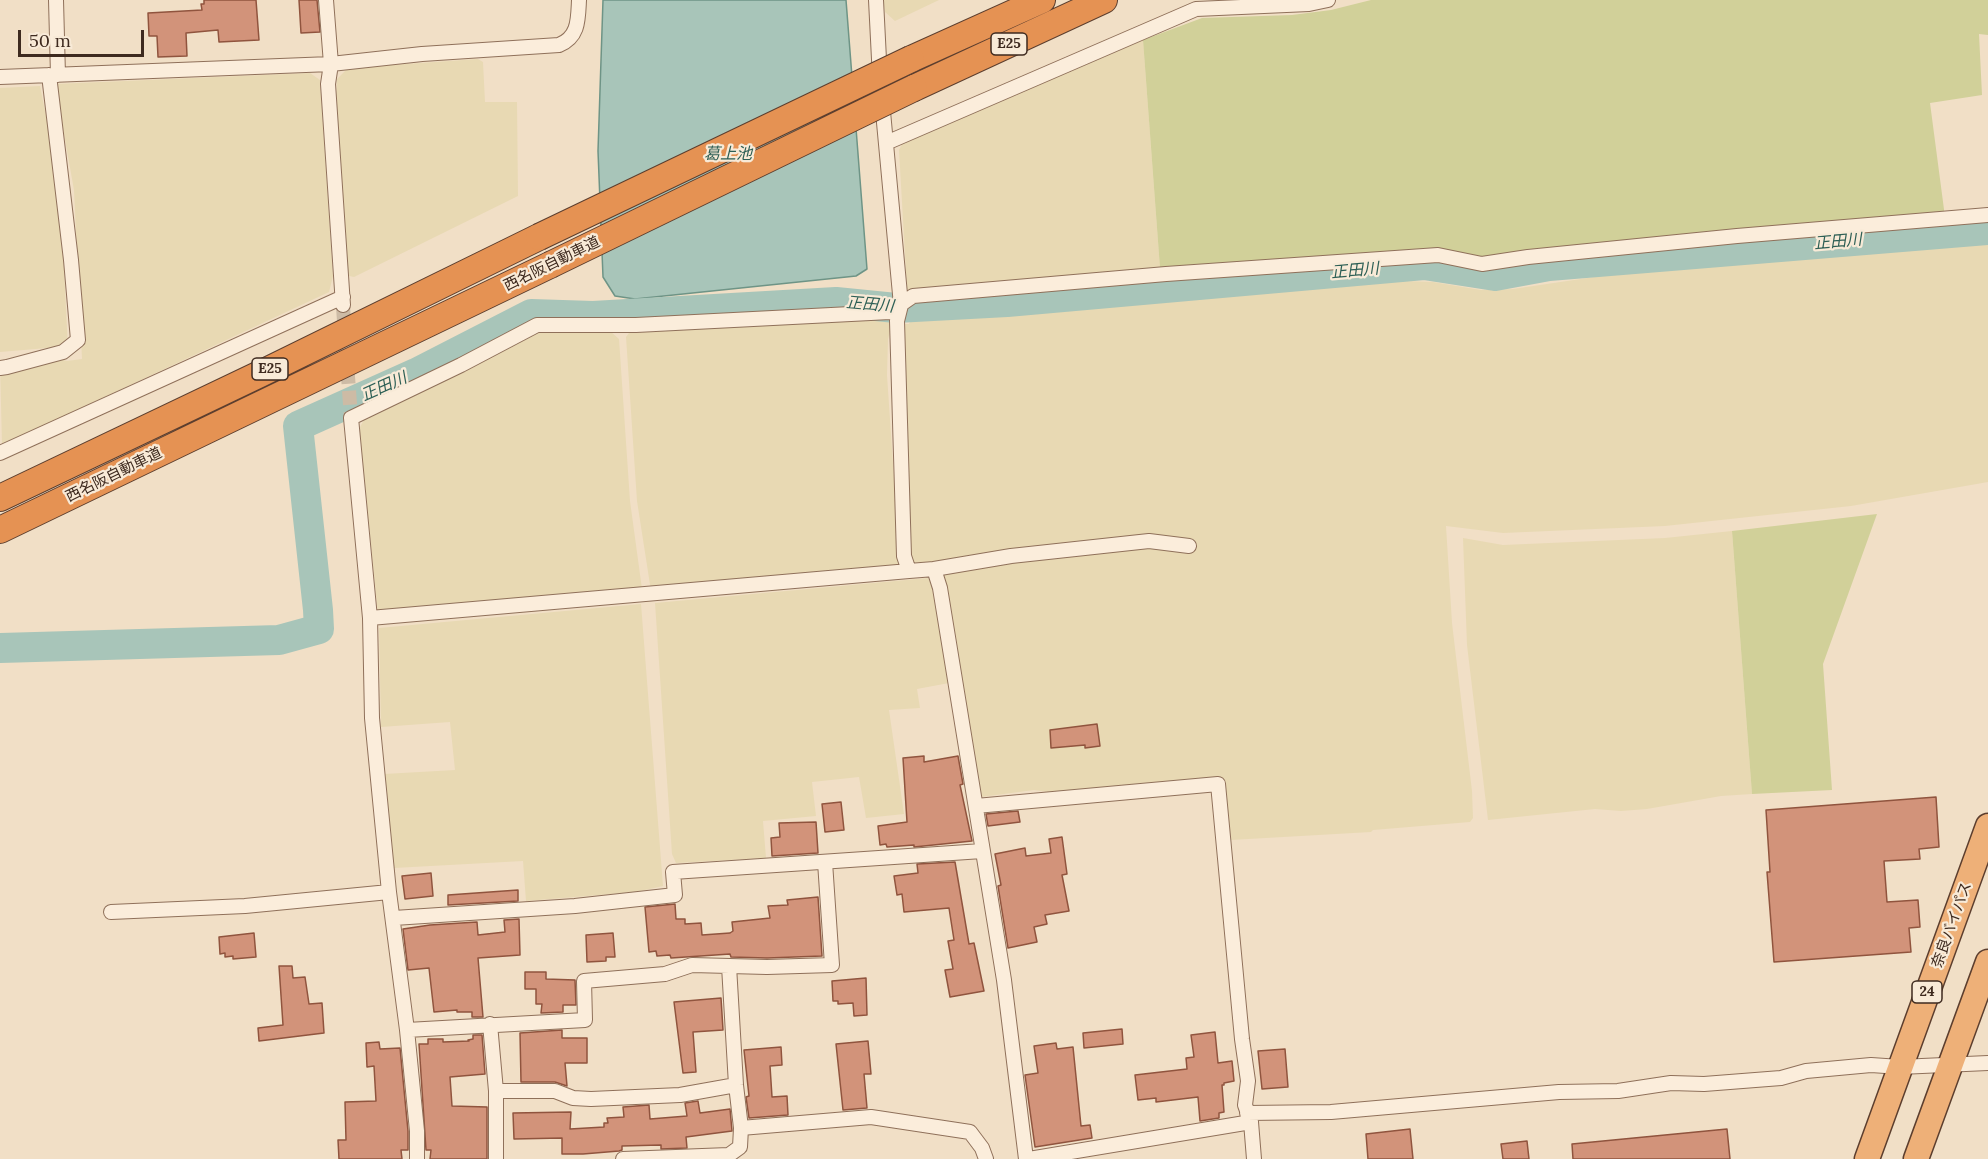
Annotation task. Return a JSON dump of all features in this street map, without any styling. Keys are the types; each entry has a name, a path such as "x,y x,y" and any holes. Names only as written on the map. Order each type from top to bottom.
{"highway":[{"name":"西名阪自動車道","path":"0,498 911,59 1042,0"},
{"name":"西名阪自動車道","path":"0,530 914,88 1104,0"},
{"path":"0,547 199,434"},
{"name":"奈良バイパス","path":"1867,1159 1988,826"},
{"path":"1916,1159 1988,962"}],"street":[{"path":"0,368 63,352 78,340 53,75 56,0"},
{"path":"0,453 343,302 328,84 331,64 326,0"},
{"path":"0,77 331,64 422,54 559,45 569,40 576,29 579,0"},
{"path":"876,0 877,46 901,305 897,321 904,556 909,571"},
{"path":"886,143 1196,9 1309,4 1328,0"},
{"path":"417,1159 417,1131 407,1030 389,892 372,718 370,618 351,418 537,325 636,325 890,312 912,296 1166,274 1437,255 1482,264 1528,257 1737,236 1988,215"},
{"path":"370,618 934,569 1011,556 1149,541 1189,546"},
{"path":"934,569 940,588 1004,981 1028,1159 1249,1118 1559,1092 1618,1092 1671,1083 1704,1084 1781,1078 1806,1071 1871,1065 1900,1067 1988,1063"},
{"path":"976,806 1218,783 1248,1081 1245,1105 1249,1118 1254,1159"},
{"path":"394,918 574,906 675,895 673,872 982,851"},
{"path":"407,1030 585,1020 584,981 665,974 692,965 832,965 825,862"},
{"path":"111,912 245,906 389,892"},
{"path":"623,1159 729,1155 740,1147 741,1128 736,1085 729,966"},
{"path":"490,1024 496,1091 496,1159"},
{"path":"496,1091 555,1091 573,1098 591,1099 680,1095 736,1085"},
{"path":"741,1128 871,1117 970,1132 982,1148 986,1159"}],"shaded area":[{"path":"883,0 939,0 895,21 885,12"},
{"path":"1371,0 1988,0 1988,35 1979,34 1982,95 1930,103 1945,217 1512,259 1160,268 1143,40 1202,18 1292,15 1331,10"},
{"path":"1143,40 1160,268 907,290 899,150 902,144"},
{"path":"478,59 483,62 485,102 517,102 518,196 354,277 345,275 335,121 337,79 348,68"},
{"path":"310,73 320,80 333,276 329,292 2,445 0,363 52,357 67,361 82,359 74,190 55,84"},
{"path":"40,86 60,186 68,349 59,347 0,352 0,88"},
{"path":"1984,236 1988,236 1988,482 1851,506 1665,526 1503,533 1446,526 1452,623 1472,791 1473,818 1470,822 1371,832 1231,840 1226,830 1216,784 1048,792 1034,790 981,797 955,633 940,563 913,563 910,556 903,324 909,324 911,320 1163,297 1405,281 1433,282 1481,290 1513,289 1601,276 1981,244"},
{"path":"839,320 889,320 892,325 888,339 887,375 900,568 651,591 637,501 626,337 629,333"},
{"path":"541,331 611,332 619,339 630,501 642,589 378,614 359,429 366,416"},
{"path":"1877,514 1823,664 1832,790 1752,794 1732,531"},
{"path":"1732,531 1752,794 1721,796 1647,809 1621,811 1595,809 1488,820 1467,645 1463,538 1503,545 1665,538"},
{"path":"928,578 931,582 949,683 917,689 920,708 889,710 904,814 866,818 859,777 812,782 816,816 763,821 766,858 676,863 672,854 655,603"},
{"path":"641,604 663,886 636,892 526,901 523,861 394,868 384,774 455,770 450,722 381,727 379,628"}],"water":[{"name":"葛上池","path":"603,0 846,0 867,269 856,276 635,299 615,296 603,277 598,151"}],"building":[{"path":"204,0 256,0 259,40 219,42 218,30 186,33 187,56 158,57 157,36 149,36 148,13 202,10 201,4 204,4"},
{"path":"299,0 317,0 320,32 301,33"},
{"path":"1097,724 1100,746 1051,748 1050,730"},
{"path":"924,756 924,762 958,756 963,784 960,785 972,841 914,847 914,845 887,847 886,844 880,845 878,826 907,822 903,758"},
{"path":"1936,797 1939,847 1919,849 1920,859 1884,861 1887,902 1918,900 1920,927 1909,928 1911,952 1774,962 1767,872 1770,872 1766,810"},
{"path":"841,802 844,830 825,832 822,804"},
{"path":"1018,811 1020,822 988,826 986,814"},
{"path":"816,822 818,853 772,856 771,838 780,837 779,823"},
{"path":"1062,837 1067,874 1062,875 1069,911 1045,915 1047,924 1034,927 1037,942 1008,948 995,854 1025,848 1026,856 1051,853 1049,839"},
{"path":"955,862 969,944 974,943 984,991 950,997 945,970 953,969 948,941 954,940 949,908 904,912 902,894 897,895 894,876 918,873 917,864"},
{"path":"431,873 433,896 405,899 402,876"},
{"path":"518,890 518,901 448,905 448,895"},
{"path":"818,897 822,956 767,958 731,957 730,954 671,958 670,955 657,956 656,951 649,952 645,907 675,904 676,919 685,919 685,924 701,923 702,935 730,933 733,931 732,922 770,918 768,906 788,905 787,900"},
{"path":"519,919 520,955 478,958 483,1017 472,1017 472,1012 457,1012 457,1010 434,1012 429,968 408,970 403,929 477,922 478,935 505,932 504,920"},
{"path":"254,933 256,957 233,959 233,956 225,957 225,953 220,954 219,937"},
{"path":"613,933 615,957 606,957 606,961 587,962 586,935"},
{"path":"279,966 292,966 293,978 305,977 309,1004 322,1003 324,1033 259,1041 258,1028 283,1025"},
{"path":"525,972 546,972 546,979 575,980 576,1005 563,1005 563,1012 541,1013 542,1004 536,1004 536,989 525,989"},
{"path":"866,978 867,1015 854,1016 853,1003 838,1004 838,1001 833,1001 832,981"},
{"path":"721,998 723,1030 693,1032 696,1072 683,1073 674,1002"},
{"path":"1122,1029 1123,1044 1084,1048 1083,1033"},
{"path":"562,1030 562,1038 587,1038 587,1063 565,1063 567,1086 555,1082 521,1082 520,1033"},
{"path":"1215,1032 1218,1063 1232,1061 1234,1081 1222,1085 1224,1112 1219,1113 1219,1118 1200,1121 1198,1097 1156,1102 1156,1098 1138,1100 1135,1075 1187,1069 1186,1058 1194,1057 1191,1035"},
{"path":"473,1035 482,1035 485,1074 450,1077 452,1106 487,1107 487,1159 430,1159 431,1150 426,1150 419,1044 428,1044 428,1039 443,1039 443,1042 469,1041 473,1039"},
{"path":"868,1041 871,1074 864,1074 867,1108 843,1110 836,1044"},
{"path":"379,1042 380,1049 400,1048 408,1150 401,1150 402,1159 339,1159 338,1140 346,1140 345,1102 376,1101 374,1066 367,1067 366,1043"},
{"path":"1056,1043 1057,1049 1073,1047 1081,1126 1090,1125 1092,1138 1035,1147 1025,1075 1038,1073 1034,1046"},
{"path":"781,1047 782,1065 770,1066 772,1097 787,1096 788,1115 749,1118 744,1050"},
{"path":"1285,1049 1288,1087 1262,1089 1258,1051"},
{"path":"698,1101 700,1113 730,1109 732,1131 686,1137 687,1148 661,1149 661,1145 622,1146 622,1150 619,1151 583,1154 562,1154 562,1138 514,1139 513,1113 571,1112 570,1129 604,1127 604,1123 608,1123 607,1118 624,1117 623,1107 649,1105 650,1119 687,1116 685,1103"},
{"path":"1410,1129 1413,1159 1368,1159 1366,1134"},
{"path":"1727,1129 1730,1159 1573,1159 1572,1144"},
{"path":"1527,1141 1529,1159 1503,1159 1501,1144"}],"waterway":[{"name":"正田川","path":"0,648 279,640 319,629 298,426 416,373 531,314 593,316 836,302 896,308 1007,302 1424,265 1495,276 1549,266 1988,230"}],"tunnel":[{"path":"343,307 351,418"}]}
